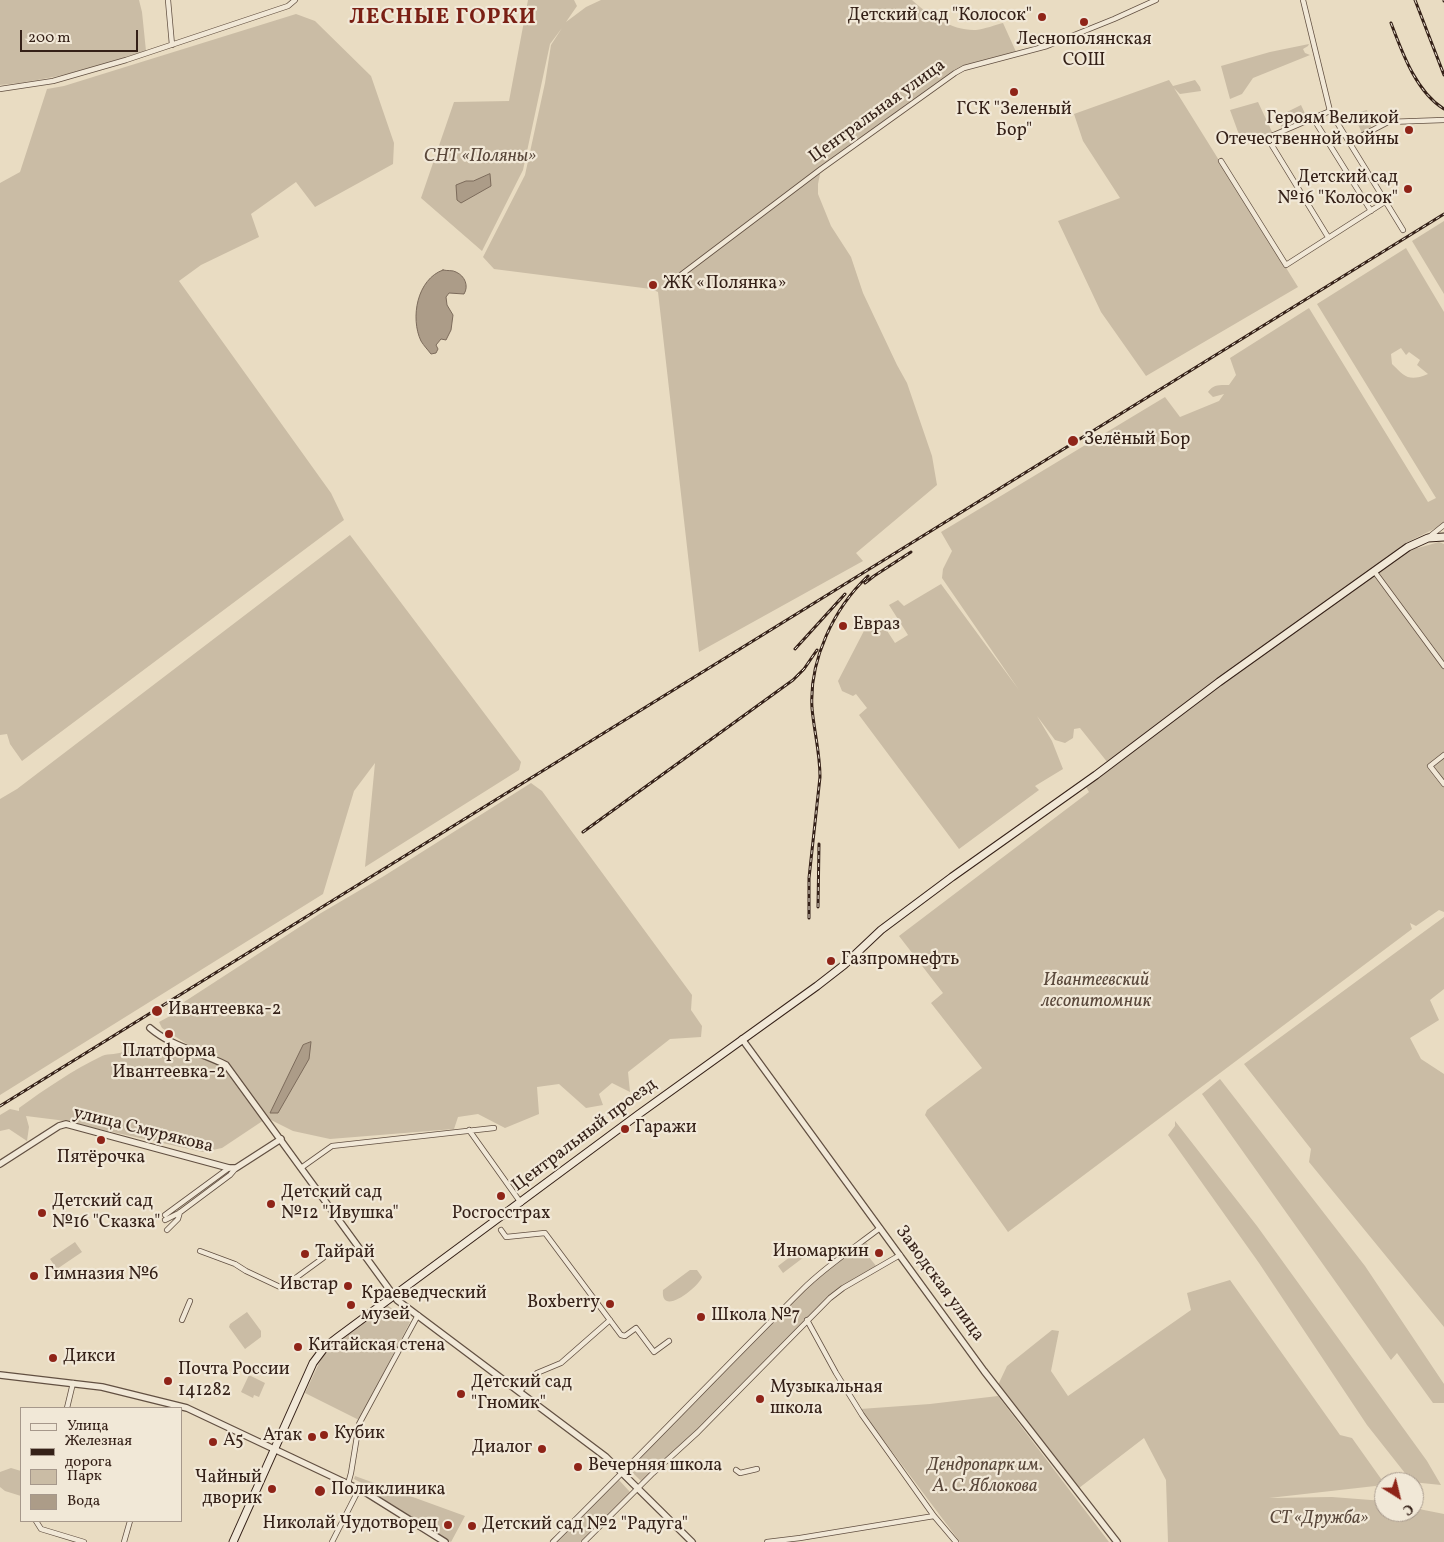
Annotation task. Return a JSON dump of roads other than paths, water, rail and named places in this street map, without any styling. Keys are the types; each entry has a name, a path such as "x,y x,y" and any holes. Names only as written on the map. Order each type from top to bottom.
{"main road":[{"path":"1428,538 1444,537"},
{"name":"Центральный проезд","path":"233,1542 274,1448 318,1355 338,1337 825,980 881,930 952,877 1374,571 1408,547 1428,538"}],"street":[{"path":"168,0 172,45"},
{"path":"0,89 53,81 172,45 288,6 295,0"},
{"name":"Центральная улица","path":"669,284 821,169 955,73 964,68 1047,46 1156,0"},
{"path":"1303,0 1330,111 1404,230"},
{"path":"1255,143 1330,111"},
{"path":"1313,118 1371,210"},
{"path":"1350,142 1388,122 1444,120"},
{"path":"1268,139 1328,237"},
{"path":"1221,161 1286,265 1386,201"},
{"path":"1428,538 1444,525"},
{"path":"1374,571 1444,666"},
{"path":"1444,755 1430,766 1444,784"},
{"path":"150,1028 182,1048 210,1057 226,1065 393,1296 602,1454 692,1542"},
{"name":"Заводская улица","path":"742,1039 984,1372 1117,1542"},
{"name":"улица Смурякова","path":"0,1164 59,1126 66,1124 232,1168"},
{"path":"301,1168 332,1146 494,1128"},
{"path":"469,1130 521,1203"},
{"path":"232,1168 230,1175 180,1212 165,1217 232,1168 281,1140"},
{"path":"167,1230 178,1220 180,1212"},
{"path":"553,1542 803,1290 831,1264 880,1228"},
{"path":"501,1230 506,1237 545,1233 621,1335 625,1336 636,1328 654,1352 670,1341"},
{"path":"200,1251 235,1264 280,1287 323,1258"},
{"path":"584,1542 653,1473 698,1432 830,1298 843,1288 900,1256"},
{"path":"182,1320 190,1301"},
{"path":"348,1484 359,1424 418,1315"},
{"path":"520,1391 537,1373 561,1363 610,1320"},
{"path":"807,1320 858,1408 934,1516 956,1542"},
{"path":"0,1375 116,1389 182,1407"},
{"path":"67,1407 73,1383"},
{"path":"159,1407 161,1400"},
{"path":"182,1407 202,1414 359,1489 445,1542"},
{"path":"736,1470 740,1473 757,1469"},
{"path":"332,1542 359,1489"},
{"path":"767,1542 934,1516"},
{"path":"37,1522 41,1528 84,1542"},
{"path":"124,1542 130,1522"}],"water":[{"path":"490,174 491,186 461,203 457,200 456,185"},
{"path":"443,270 459,274 464,279 466,288 464,294 449,293 446,297 447,305 453,315 451,330 446,340 441,339 436,345 438,349 436,353 431,354 421,341 416,321 416,311 418,300 427,282"},
{"path":"311,1042 309,1059 278,1113 270,1113 303,1045"}],"railway":[{"path":"1415,0 1444,75"},
{"path":"1391,23 1405,58 1418,82 1434,102 1444,109"},
{"path":"0,1106 1444,214"},
{"path":"865,583 911,552"},
{"path":"809,918 809,878 820,777 812,708 815,672 819,654 835,619 844,603 868,576"},
{"path":"795,649 845,594"},
{"path":"583,832 793,680 804,669 817,650"},
{"path":"818,907 819,844"}],"place":[{"name":"Детский сад \"Колосок\"","path":"1042,17"},
{"name":"Леснополянская СОШ","path":"1084,22"},
{"name":"ГСК \"Зеленый Бор\"","path":"1014,92"},
{"name":"Героям Великой Отечественной войны","path":"1409,130"},
{"name":"Детский сад №16 \"Колосок\"","path":"1408,189"},
{"name":"ЖК «Полянка»","path":"653,285"},
{"name":"Зелёный Бор","path":"1073,441"},
{"name":"Евраз","path":"843,626"},
{"name":"Газпромнефть","path":"831,961"},
{"name":"Ивантеевка-2","path":"157,1011"},
{"name":"Платформа Ивантеевка-2","path":"169,1034"},
{"name":"Гаражи","path":"625,1129"},
{"name":"Пятёрочка","path":"101,1140"},
{"name":"Росгосстрах","path":"501,1196"},
{"name":"Детский сад №12 \"Ивушка\"","path":"271,1204"},
{"name":"Детский сад №16 \"Сказка\"","path":"42,1213"},
{"name":"Иномаркин","path":"879,1253"},
{"name":"Тайрай","path":"305,1254"},
{"name":"Гимназия №6","path":"34,1276"},
{"name":"Ивстар","path":"348,1286"},
{"name":"Boxberry","path":"610,1304"},
{"name":"Краеведческий музей","path":"351,1305"},
{"name":"Школа №7","path":"701,1317"},
{"name":"Китайская стена","path":"298,1347"},
{"name":"Дикси","path":"53,1358"},
{"name":"Почта России 141282","path":"168,1381"},
{"name":"Детский сад \"Гномик\"","path":"461,1394"},
{"name":"Музыкальная школа","path":"760,1399"},
{"name":"Кубик","path":"324,1435"},
{"name":"Атак","path":"312,1437"},
{"name":"А5","path":"213,1442"},
{"name":"Диалог","path":"542,1449"},
{"name":"Вечерняя школа","path":"578,1467"},
{"name":"Чайный дворик","path":"272,1489"},
{"name":"Поликлиника","path":"320,1491"},
{"name":"Николай Чудотворец","path":"448,1525"},
{"name":"Детский сад №2 \"Радуга\"","path":"472,1526"}],"district":[{"name":"ЛЕСНЫЕ ГОРКИ","path":"443,19"}],"park label":[{"name":"СНТ «Поляны»","path":"480,158"},
{"name":"Ивантеевский лесопитомник","path":"1096,992"},
{"name":"Дендропарк им. А. С. Яблокова","path":"985,1477"},
{"name":"СТ «Дружба»","path":"1319,1520"}]}
